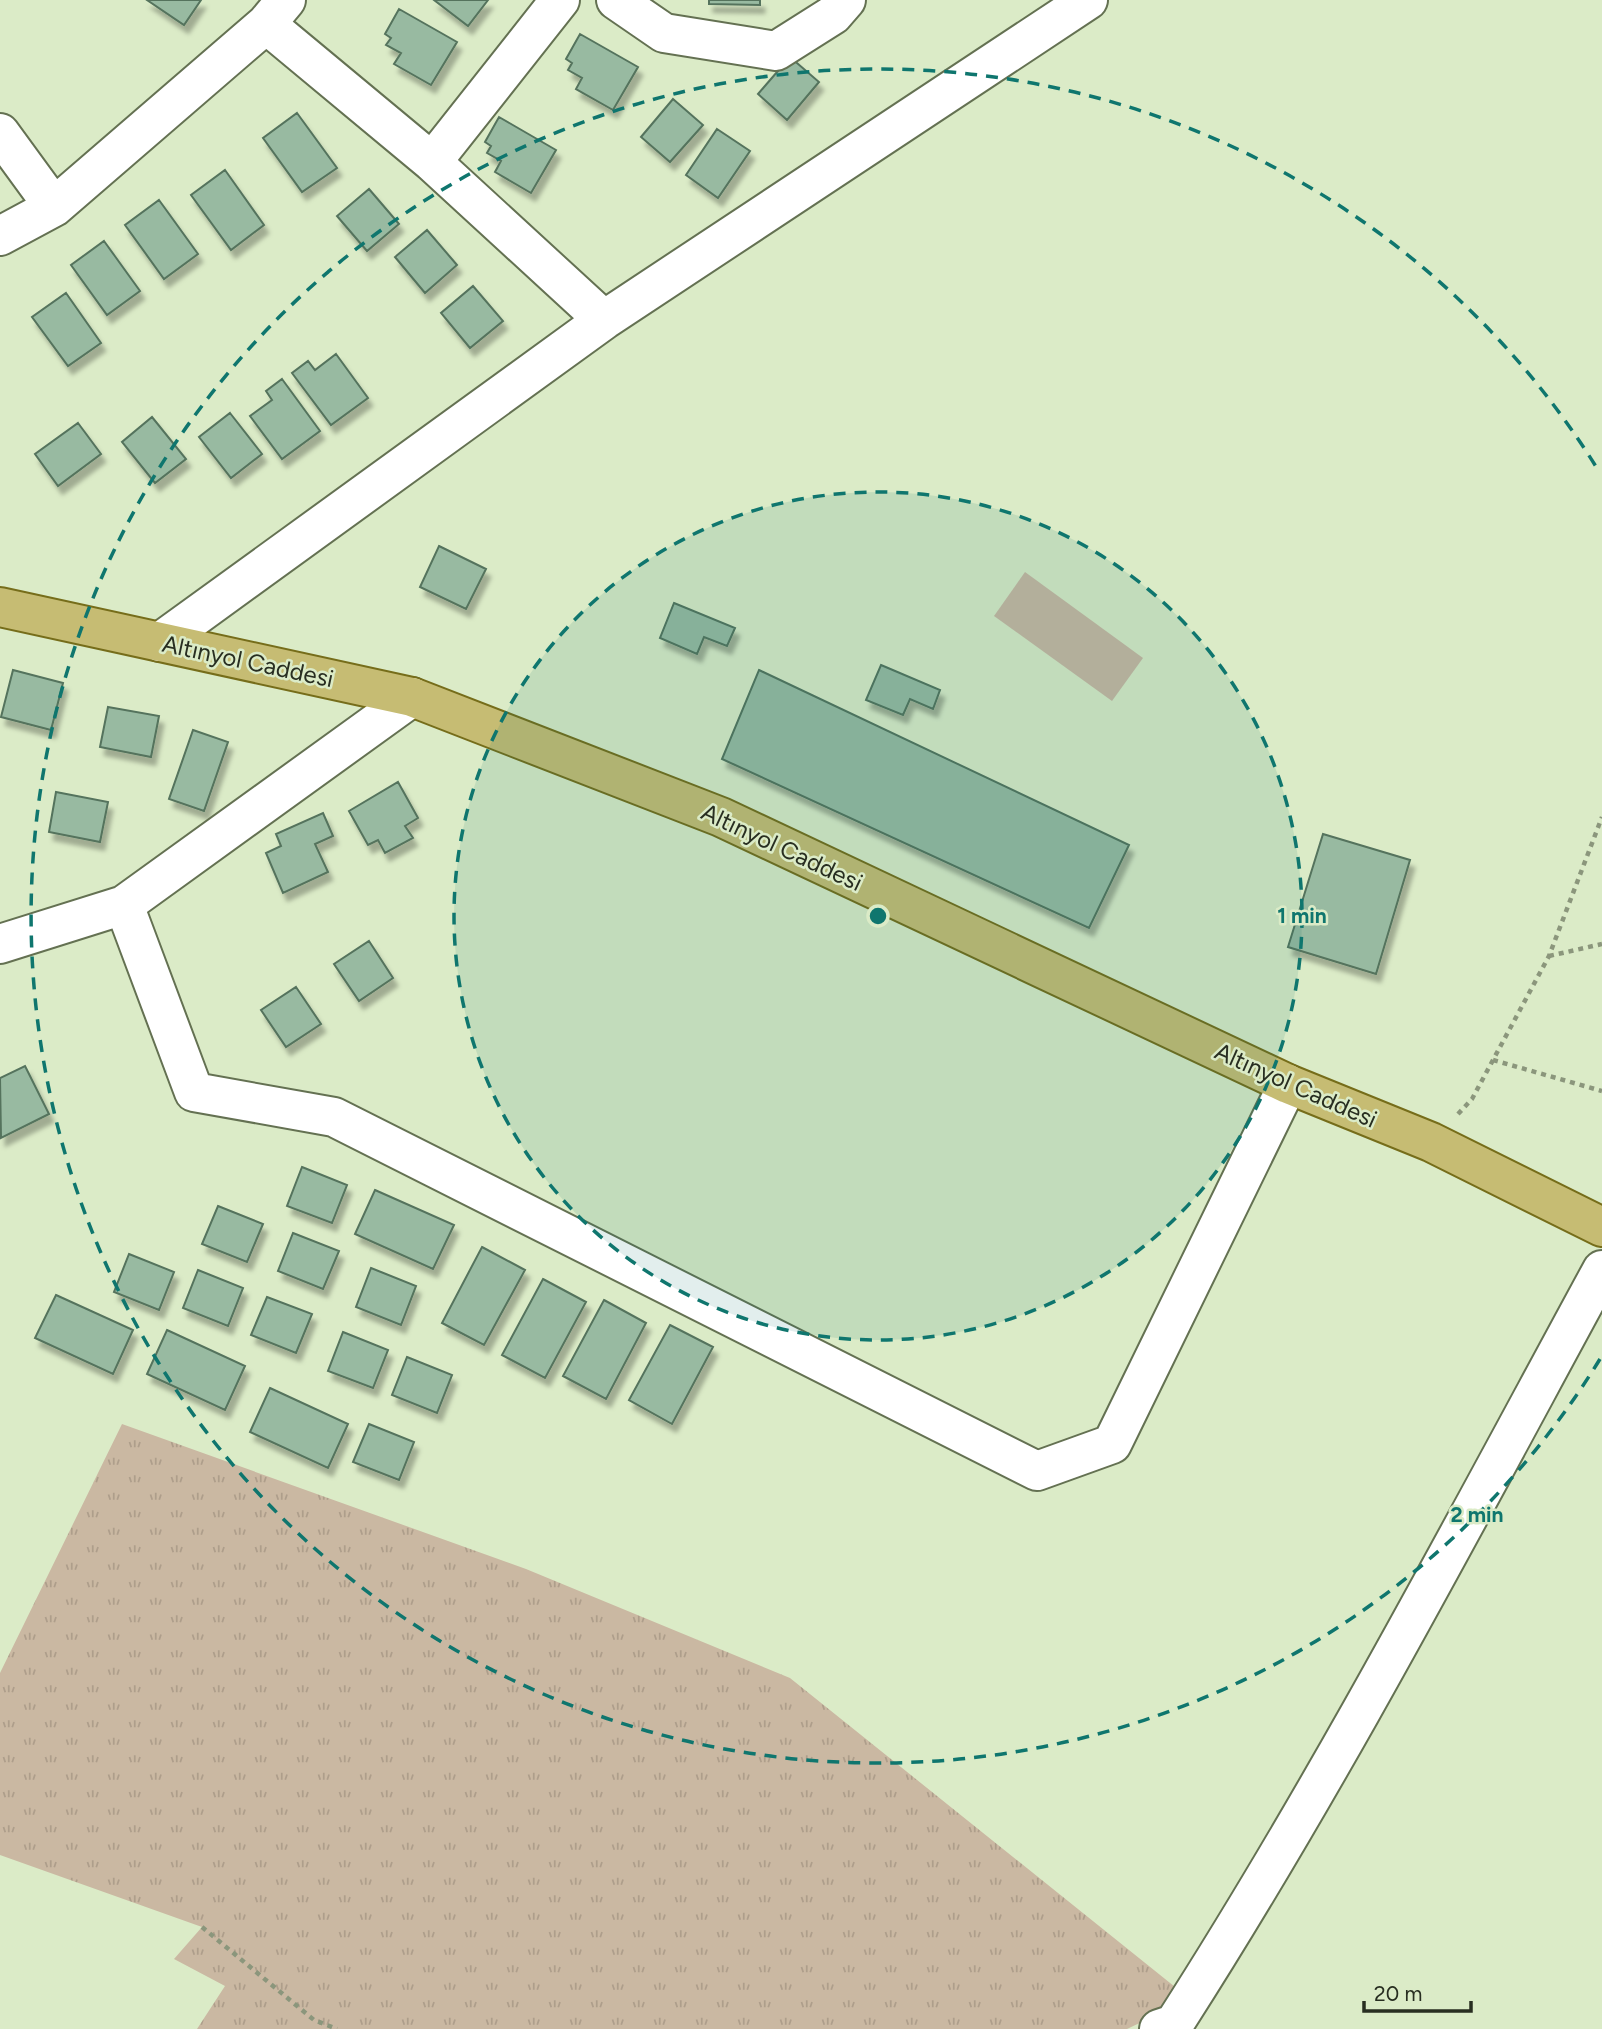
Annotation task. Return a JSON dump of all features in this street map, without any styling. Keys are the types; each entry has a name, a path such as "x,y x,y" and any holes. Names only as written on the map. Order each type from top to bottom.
{"main road":[{"name":"Altınyol Caddesi","path":"0,607 412,697 722,817 1289,1084 1432,1142 1602,1227"}],"street":[{"path":"432,162 560,0"},
{"path":"616,0 664,33 776,51 838,5"},
{"path":"160,642 604,320 1088,0"},
{"path":"0,236 54,206 276,12 432,162 604,320"},
{"path":"0,133 54,206"},
{"path":"0,944 124,905 412,697"},
{"path":"124,905 194,1092 334,1117 1037,1471 1112,1444 1289,1084"},
{"path":"0,919 40,932"},
{"path":"1159,2029 1174,2024 1230,1940 1384,1671 1602,1270"}],"path":[{"path":"1432,1142 1472,1099 1549,956 1602,817"},
{"path":"1549,956 1602,944"},
{"path":"1493,1060 1602,1091"},
{"path":"202,1927 314,2020 337,2029"}],"green space":[{"path":"1025,572 1143,658 1112,701 994,616"},
{"path":"122,1424 526,1569 790,1678 1190,1999 1127,2029 197,2029 225,1986 174,1959 202,1927 0,1855 0,1673"}],"building":[{"path":"147,0 201,0 184,25"},
{"path":"434,0 488,0 468,26"},
{"path":"709,0 760,0 760,5 709,4"},
{"path":"399,9 457,42 431,85 394,64 401,53 386,45 391,38 385,34"},
{"path":"580,34 638,67 613,110 576,89 582,78 568,70 572,63 566,59"},
{"path":"790,57 819,82 787,120 758,94"},
{"path":"673,99 703,125 670,162 641,137"},
{"path":"297,113 337,168 302,192 263,138"},
{"path":"499,117 556,150 531,193 495,172 501,161 487,153 491,146 485,142"},
{"path":"717,129 750,151 718,198 686,175"},
{"path":"225,170 264,225 231,250 191,195"},
{"path":"369,189 399,224 367,251 337,216"},
{"path":"159,200 198,254 164,279 125,225"},
{"path":"427,230 457,265 425,293 395,257"},
{"path":"104,241 140,291 107,315 71,265"},
{"path":"473,286 503,321 470,348 441,313"},
{"path":"66,293 101,343 68,366 32,317"},
{"path":"336,354 368,398 331,425 292,373 308,361 315,370"},
{"path":"282,379 320,431 282,459 250,416 272,400 266,391"},
{"path":"230,413 262,454 231,478 199,437"},
{"path":"152,417 186,459 155,483 122,442"},
{"path":"78,423 101,454 58,486 35,454"},
{"path":"439,546 486,569 466,609 420,587"},
{"path":"674,603 735,628 727,646 704,637 697,654 660,638"},
{"path":"881,665 940,690 933,709 910,699 903,715 866,700"},
{"path":"13,670 63,683 51,730 1,717"},
{"path":"759,670 1129,845 1089,928 722,759"},
{"path":"108,707 159,716 151,757 100,747"},
{"path":"193,730 228,742 204,811 169,799"},
{"path":"398,782 418,818 405,826 413,838 385,853 378,840 368,845 349,811"},
{"path":"56,792 108,802 100,842 49,832"},
{"path":"323,813 333,836 315,844 328,872 283,893 266,853 281,846 276,834"},
{"path":"1323,834 1410,860 1376,974 1288,947"},
{"path":"369,941 393,978 359,1001 334,964"},
{"path":"296,987 321,1024 286,1047 261,1010"},
{"path":"25,1066 49,1114 1,1138 0,1078"},
{"path":"302,1167 347,1185 332,1223 287,1206"},
{"path":"375,1190 454,1225 433,1269 355,1234"},
{"path":"218,1206 263,1224 247,1262 202,1244"},
{"path":"293,1233 339,1251 323,1289 278,1271"},
{"path":"482,1247 525,1270 484,1345 442,1323"},
{"path":"129,1254 174,1272 159,1310 114,1292"},
{"path":"371,1268 416,1286 401,1325 356,1307"},
{"path":"198,1270 243,1288 228,1326 183,1308"},
{"path":"543,1279 586,1302 545,1378 502,1355"},
{"path":"56,1295 133,1330 113,1374 35,1338"},
{"path":"267,1297 312,1314 296,1353 251,1335"},
{"path":"604,1300 646,1323 606,1399 563,1376"},
{"path":"670,1325 713,1347 672,1424 629,1400"},
{"path":"167,1330 245,1366 225,1410 147,1374"},
{"path":"343,1332 388,1350 373,1388 328,1371"},
{"path":"407,1357 452,1375 437,1413 392,1395"},
{"path":"270,1388 348,1424 328,1468 250,1432"},
{"path":"369,1424 414,1442 399,1480 353,1462"}]}
